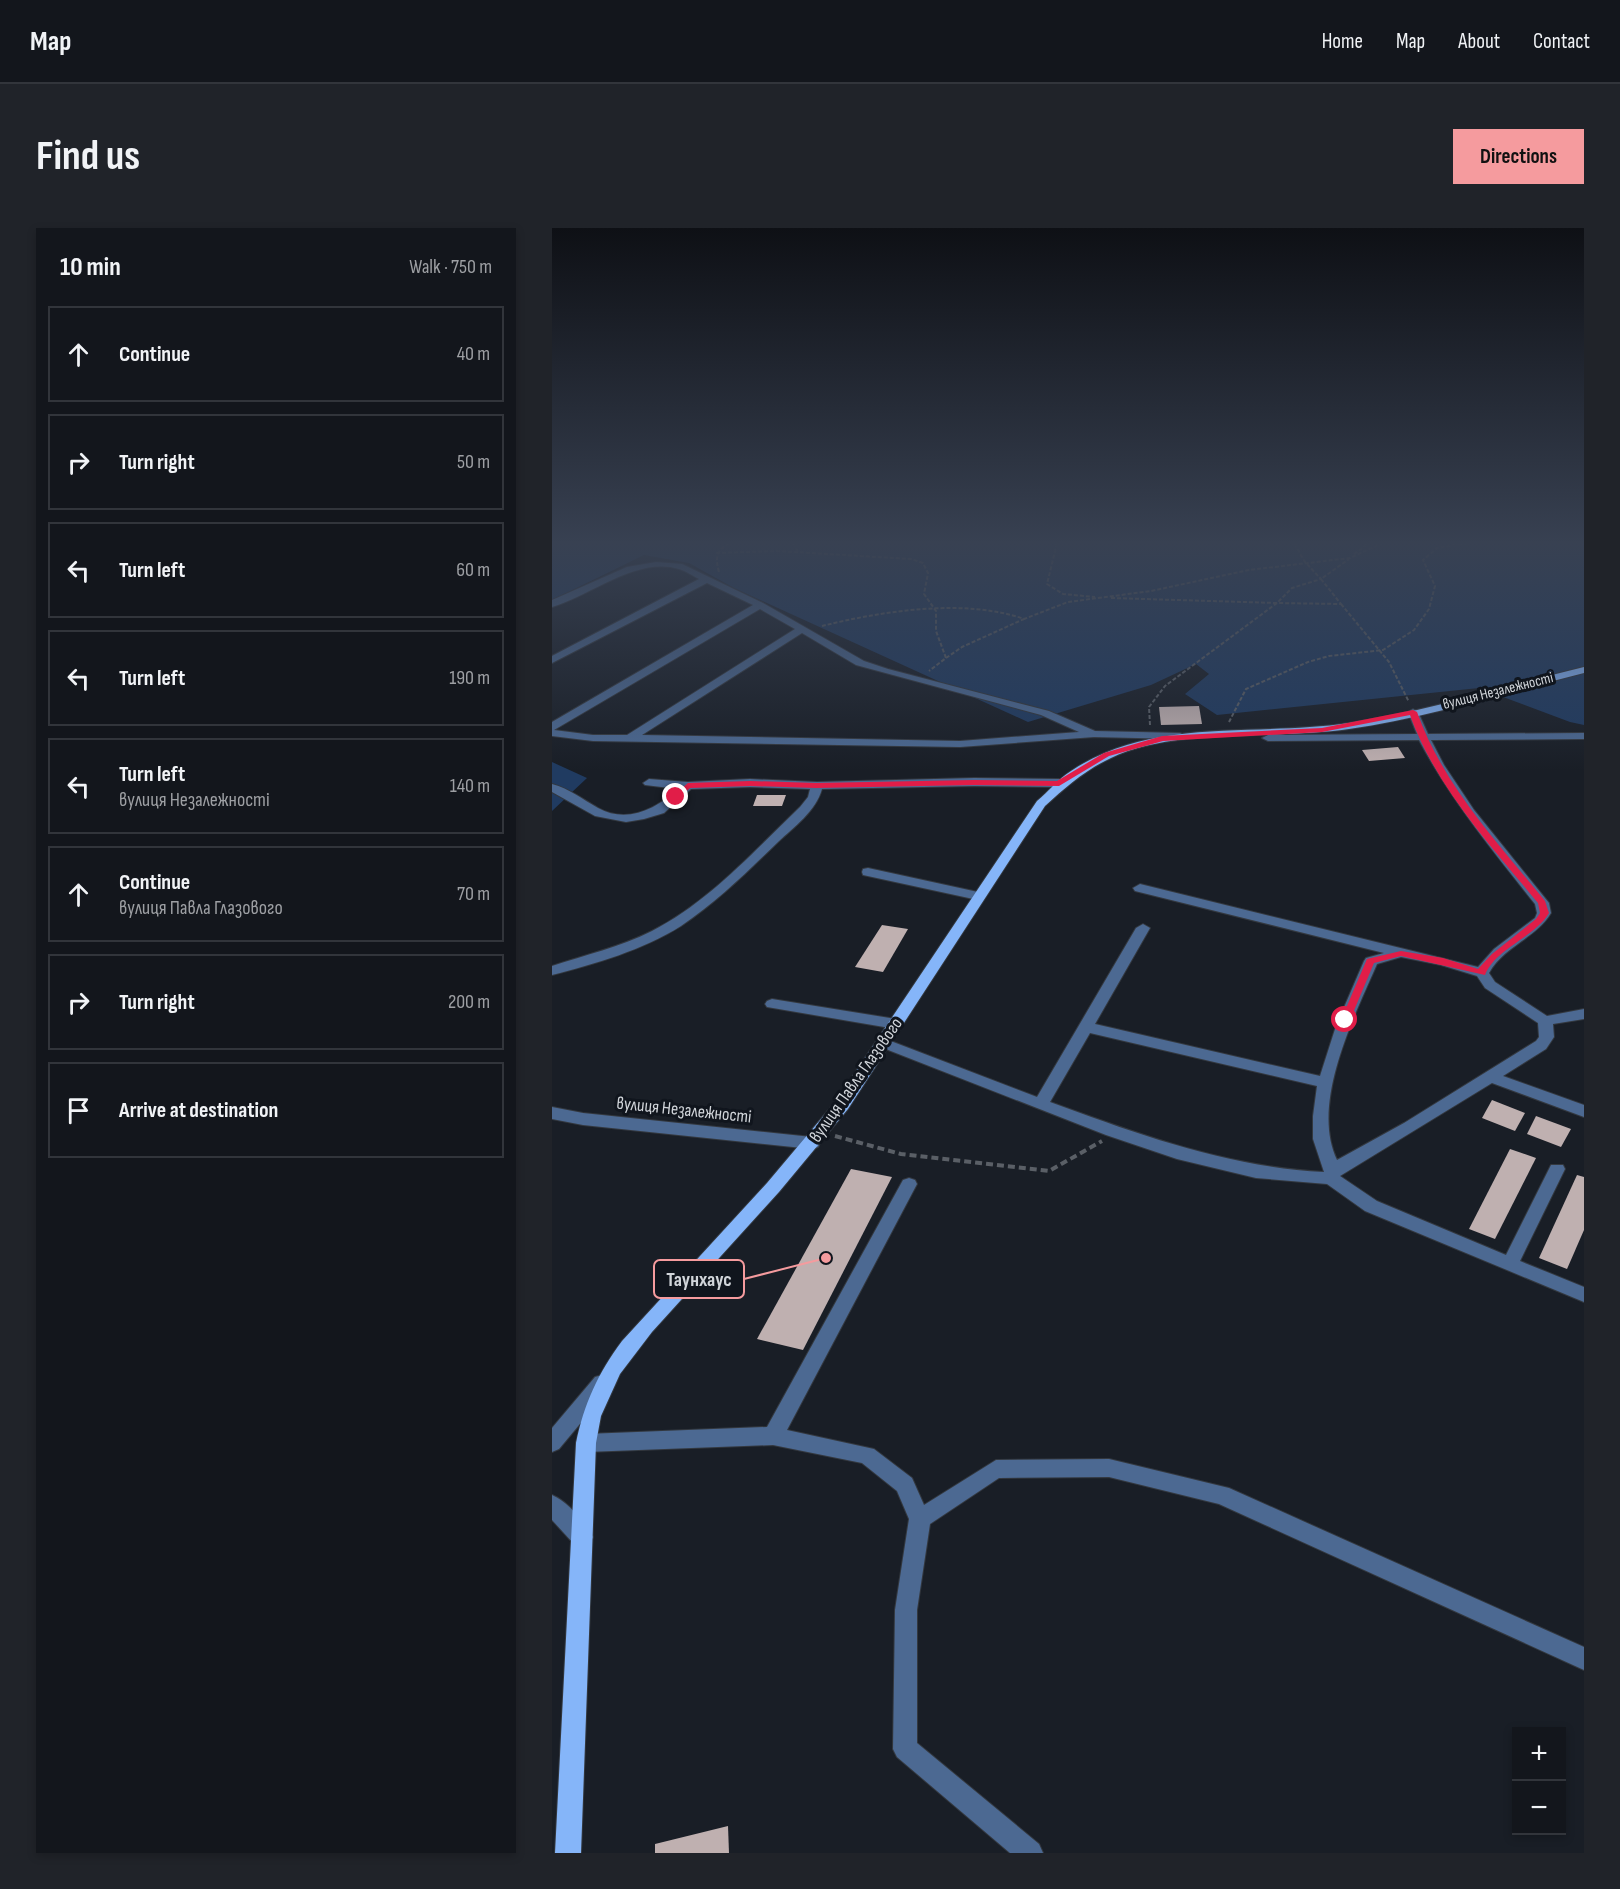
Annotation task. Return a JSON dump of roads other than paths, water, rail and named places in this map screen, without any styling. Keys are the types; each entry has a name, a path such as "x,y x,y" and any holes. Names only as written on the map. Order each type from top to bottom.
{"main road":[{"name":"вулиця Незалежності","path":"1180,736 1336,728 1413,712 1584,670"},
{"name":"вулиця Павла Глазового","path":"604,1382 637,1336 696,1274 817,1138 842,1105 978,896 1041,804 1059,783 1079,769 1107,755 1156,737"},
{"path":"568,1853 586,1443 588,1423 604,1382"}],"street":[{"path":"552,660 631,619"},
{"path":"552,727 736,619"},
{"path":"784,619 860,663 919,681 1045,713 1094,734"},
{"path":"628,739 804,630"},
{"path":"1413,712 1422,737 1440,770 1473,818 1542,903 1544,913 1540,920 1496,956 1482,973"},
{"path":"552,733 628,739 960,744 1094,734 1180,736"},
{"path":"1268,738 1584,736"},
{"path":"649,783 688,786 750,783 816,786 974,782 1059,783"},
{"path":"552,788 574,796 598,813 637,817 656,812 688,786"},
{"path":"552,971 620,949 658,933 686,915 712,895 804,810 814,797 816,786"},
{"path":"868,872 978,896"},
{"path":"1140,888 1404,954 1443,961 1482,973 1490,985 1545,1022 1584,1014"},
{"path":"1041,1104 1143,928"},
{"path":"1404,954 1371,961 1345,1020 1324,1082 1321,1142 1332,1174 1371,1206 1584,1295"},
{"path":"772,1004 896,1024"},
{"path":"883,1043 1156,1147 1259,1174 1332,1174 1541,1045 1547,1036 1545,1022"},
{"path":"1085,1027 1324,1082"},
{"path":"1491,1077 1584,1111"},
{"name":"вулиця Незалежності","path":"552,1113 583,1119 817,1138"},
{"path":"1509,1264 1557,1169"},
{"path":"773,1436 909,1184"},
{"name":"вулиця Павла Глазового","path":"552,1443 604,1382"},
{"path":"586,1443 773,1436 867,1455 905,1485 920,1519 906,1610 905,1749 1011,1844 1030,1853"},
{"path":"920,1519 996,1468 1109,1467 1222,1495 1584,1659"},
{"path":"552,1504 582,1537"}],"place":[{"name":"Таунхаус","path":"826,1258"}]}
